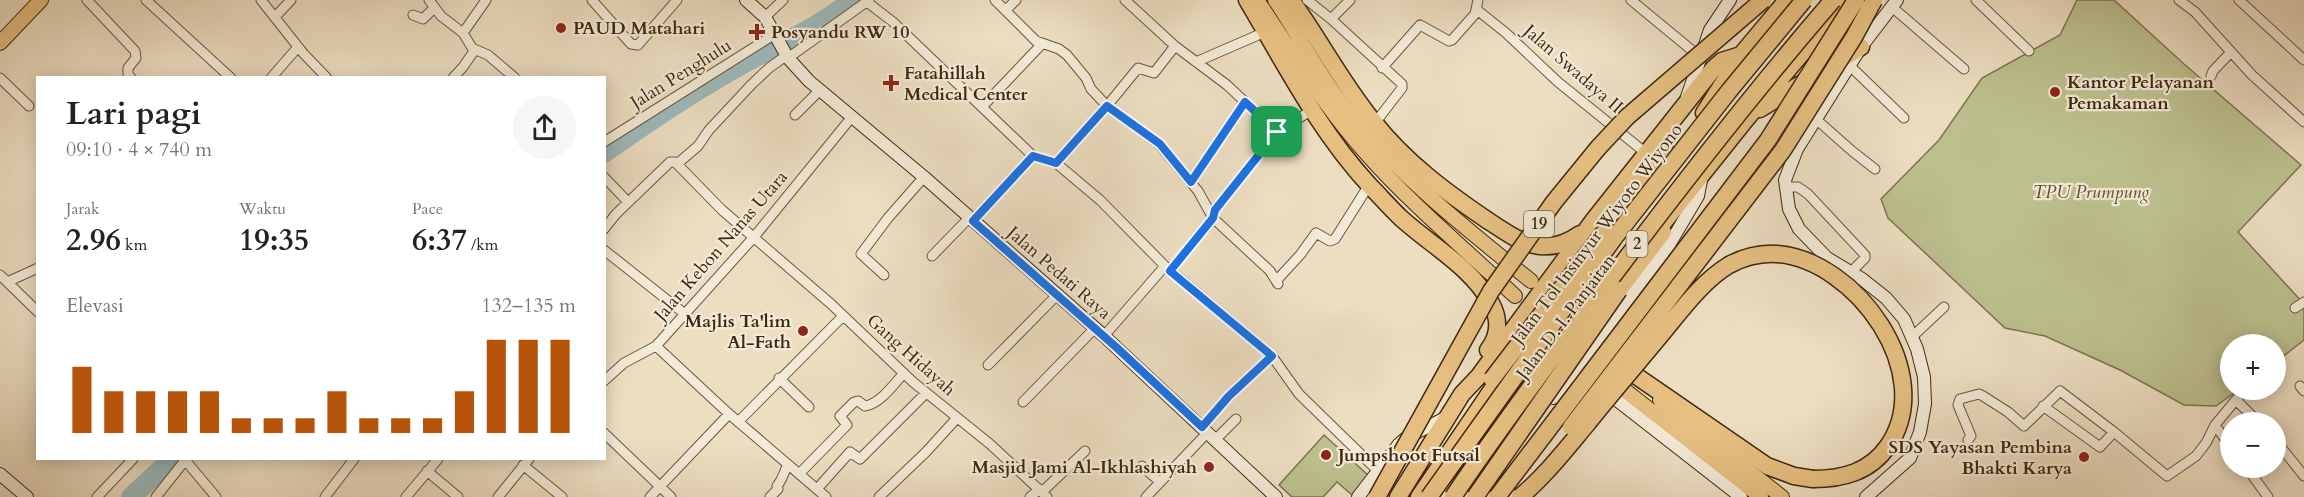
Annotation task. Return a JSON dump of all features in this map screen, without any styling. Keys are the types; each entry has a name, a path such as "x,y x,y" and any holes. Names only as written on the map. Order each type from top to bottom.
{"highway":[{"path":"1247,0 1311,110 1351,164 1402,219 1464,271 1485,295 1493,309 1498,328 1496,336 1472,372 1462,394"},
{"path":"1292,0 1334,66 1375,123 1397,148 1453,198 1509,234 1533,245 1554,247 1569,242 1589,228"},
{"name":"19","path":"1377,497 1491,291 1554,202 1598,148 1628,117 1763,0"},
{"name":"Jalan D. I. Panjaitan","path":"1417,497 1498,380 1677,150 1705,112 1741,55 1787,0"},
{"name":"Jalan Tol Insinyur Wiyoto Wiyono","path":"1429,497 1614,238 1729,91 1804,0"},
{"name":"Jalan Tol Insinyur Wiyoto Wiyono","path":"1453,497 1482,453 1666,204 1781,60 1833,0"},
{"name":"Jalan D. I. Panjaitan","path":"1461,497 1519,412 1701,175 1847,0"},
{"path":"1497,497 1768,141 1856,0"},
{"path":"1520,497 1525,487 1783,150 1854,37 1874,0"},
{"path":"1747,118 1861,47"},
{"path":"1417,497 1492,379 1716,80 1741,55"},
{"name":"Jalan D. I. Panjaitan","path":"1398,497 1462,394 1479,376 1589,228 1713,68 1722,61 1741,55"},
{"path":"1475,497 1619,290 1688,198 1701,175"},
{"path":"1520,497 1569,446 1690,300 1716,274 1750,256 1776,254 1811,263 1830,273 1852,291 1871,312 1896,353 1905,394 1903,415 1896,434 1885,450 1870,465 1837,479 1814,480 1794,476 1767,466 1632,373"}],"main road":[{"path":"0,43 41,0"},
{"path":"1257,0 1335,116 1365,153 1515,296"},
{"path":"1275,0 1334,93 1404,175 1531,281"},
{"path":"1612,356 1677,415 1782,497"},
{"path":"1601,372 1761,497"}],"street":[{"path":"87,0 135,51 136,58 128,68 130,76"},
{"path":"146,0 229,76"},
{"path":"261,0 298,47 325,76"},
{"path":"275,17 291,0"},
{"path":"464,33 486,0"},
{"path":"592,0 631,44 638,45 677,0"},
{"name":"Jalan Pedati Raya","path":"746,0 765,17 787,55 819,90 924,177 1099,332 1276,497"},
{"path":"765,17 783,0"},
{"path":"995,0 1041,45 1059,49 1067,55 1086,78 1091,89 1107,106 1160,144 1198,191 1213,218 1278,282 1316,232 1330,241 1334,240 1369,185"},
{"path":"1006,10 1016,0"},
{"path":"1125,0 1175,46 1227,85 1277,132"},
{"path":"1307,0 1332,19 1382,68 1400,82 1402,88 1375,123"},
{"path":"1332,19 1350,0"},
{"path":"1631,0 1700,57"},
{"path":"1683,109 1710,30 1731,0"},
{"path":"1976,0 2029,51"},
{"path":"2179,0 2195,12 2252,75 2304,122"},
{"path":"606,227 670,162 676,164 698,146 709,130 769,68 868,1 893,22 1033,156 1056,163 1101,200 1168,268 1272,356 1299,394 1377,471"},
{"path":"2245,2 2304,60"},
{"path":"1866,497 1911,458 1920,432 1925,404 1924,377 1904,319 1891,303 1851,272 1827,258 1799,229 1789,209 1785,180 1797,149 1861,47 1895,3 1964,69"},
{"path":"413,15 423,20 432,4 441,16 464,33 474,49 489,55 513,76"},
{"path":"1382,68 1420,26 1449,41 1455,38 1473,16 1477,4"},
{"name":"Jalan Swadaya II","path":"1477,4 1557,82 1647,154"},
{"path":"1196,62 1265,32"},
{"name":"Jalan Penghulu","path":"606,141 775,34"},
{"path":"982,107 1041,45"},
{"path":"1056,163 1138,68 1154,73 1175,46"},
{"path":"273,76 298,47"},
{"path":"455,76 471,58 474,49"},
{"path":"2211,76 2231,52"},
{"path":"1849,66 1904,118"},
{"path":"0,78 28,106"},
{"path":"795,114 819,90"},
{"path":"1191,182 1245,102"},
{"path":"1023,402 1168,268 1213,218 1215,210 1277,132 1311,110"},
{"name":"Jalan Kebon Nanas Utara","path":"606,379 624,363 656,346 754,237 851,118"},
{"path":"1817,120 1875,169"},
{"path":"932,256 971,220 1033,156"},
{"name":"Gang Hidayah","path":"676,164 722,210 843,316 926,393 1043,492"},
{"path":"1482,497 1520,441 1669,245 1698,196 1701,175"},
{"path":"884,275 861,254 888,218 924,177"},
{"path":"606,179 628,202"},
{"path":"1786,187 1798,188 1808,194 1865,255 1865,258 1851,272"},
{"path":"606,252 685,314"},
{"path":"36,269 3,279 36,310"},
{"path":"988,364 1057,295"},
{"path":"2295,308 2304,302"},
{"path":"1912,337 1944,307"},
{"path":"738,422 779,378 843,316"},
{"path":"656,346 738,422 826,497"},
{"path":"1146,497 1208,433 1229,396 1272,356"},
{"path":"799,474 847,425 840,416 856,401 865,406 870,405 904,373"},
{"path":"1572,374 1618,401 1741,497"},
{"path":"779,378 809,407"},
{"path":"1968,440 1971,436 1958,405 1960,399 1973,395 1983,396 2008,412 2024,426 2057,392 2063,391 2167,476 2196,456 2236,400 2248,412"},
{"path":"817,489 850,452 860,459 926,393"},
{"path":"2043,406 2100,447 2114,432"},
{"path":"650,497 729,414"},
{"path":"1358,497 1406,438 1447,417"},
{"path":"879,497 926,452 957,418"},
{"path":"1208,433 1236,419"},
{"path":"2216,425 2220,431"},
{"path":"606,435 671,497"},
{"path":"1030,497 1043,492 1085,451"},
{"path":"2286,453 2303,473"},
{"path":"97,497 132,460"},
{"path":"156,497 185,460 216,497"},
{"path":"325,497 353,460"},
{"path":"498,497 526,462 562,497"},
{"path":"406,497 428,465 458,497"},
{"path":"771,497 778,489 777,486 783,479 788,465"},
{"path":"1142,466 1160,482"},
{"path":"0,474 27,497"},
{"path":"2254,478 2268,497"}],"green space":[{"name":"TPU Prumpung","path":"2077,0 2114,0 2301,165 2238,232 2304,304 2304,340 2286,354 2286,334 2220,334 2220,400 2224,400 2216,406 2184,405 2120,370 2045,336 2005,328 1888,218 1881,199 1939,140 1982,78 2060,35"},
{"name":"Jumpshoot Futsal","path":"1324,435 1369,476 1352,495 1337,482 1323,497 1292,497 1279,485"}],"waterway":[{"path":"606,152 699,89 809,29 852,0"},
{"path":"131,497 171,460"}],"place":[{"name":"PAUD Matahari","path":"561,28"},
{"name":"Posyandu RW 10","path":"757,32"},
{"name":"Fatahillah Medical Center","path":"891,83"},
{"name":"Kantor Pelayanan Pemakaman","path":"2055,92"},
{"name":"Majlis Ta'lim Al-Fath","path":"803,331"},
{"name":"Jumpshoot Futsal","path":"1326,455"},
{"name":"SDS Yayasan Pembina Bhakti Karya","path":"2084,457"},
{"name":"Masjid Jami Al-Ikhlashiyah","path":"1209,467"}],"route":[{"path":"1245,102 1277,132 1170,271 1272,356 1229,396 1202,427 1116,347 973,221 1033,156 1056,163 1107,106 1160,144 1191,182 1245,102"}]}
